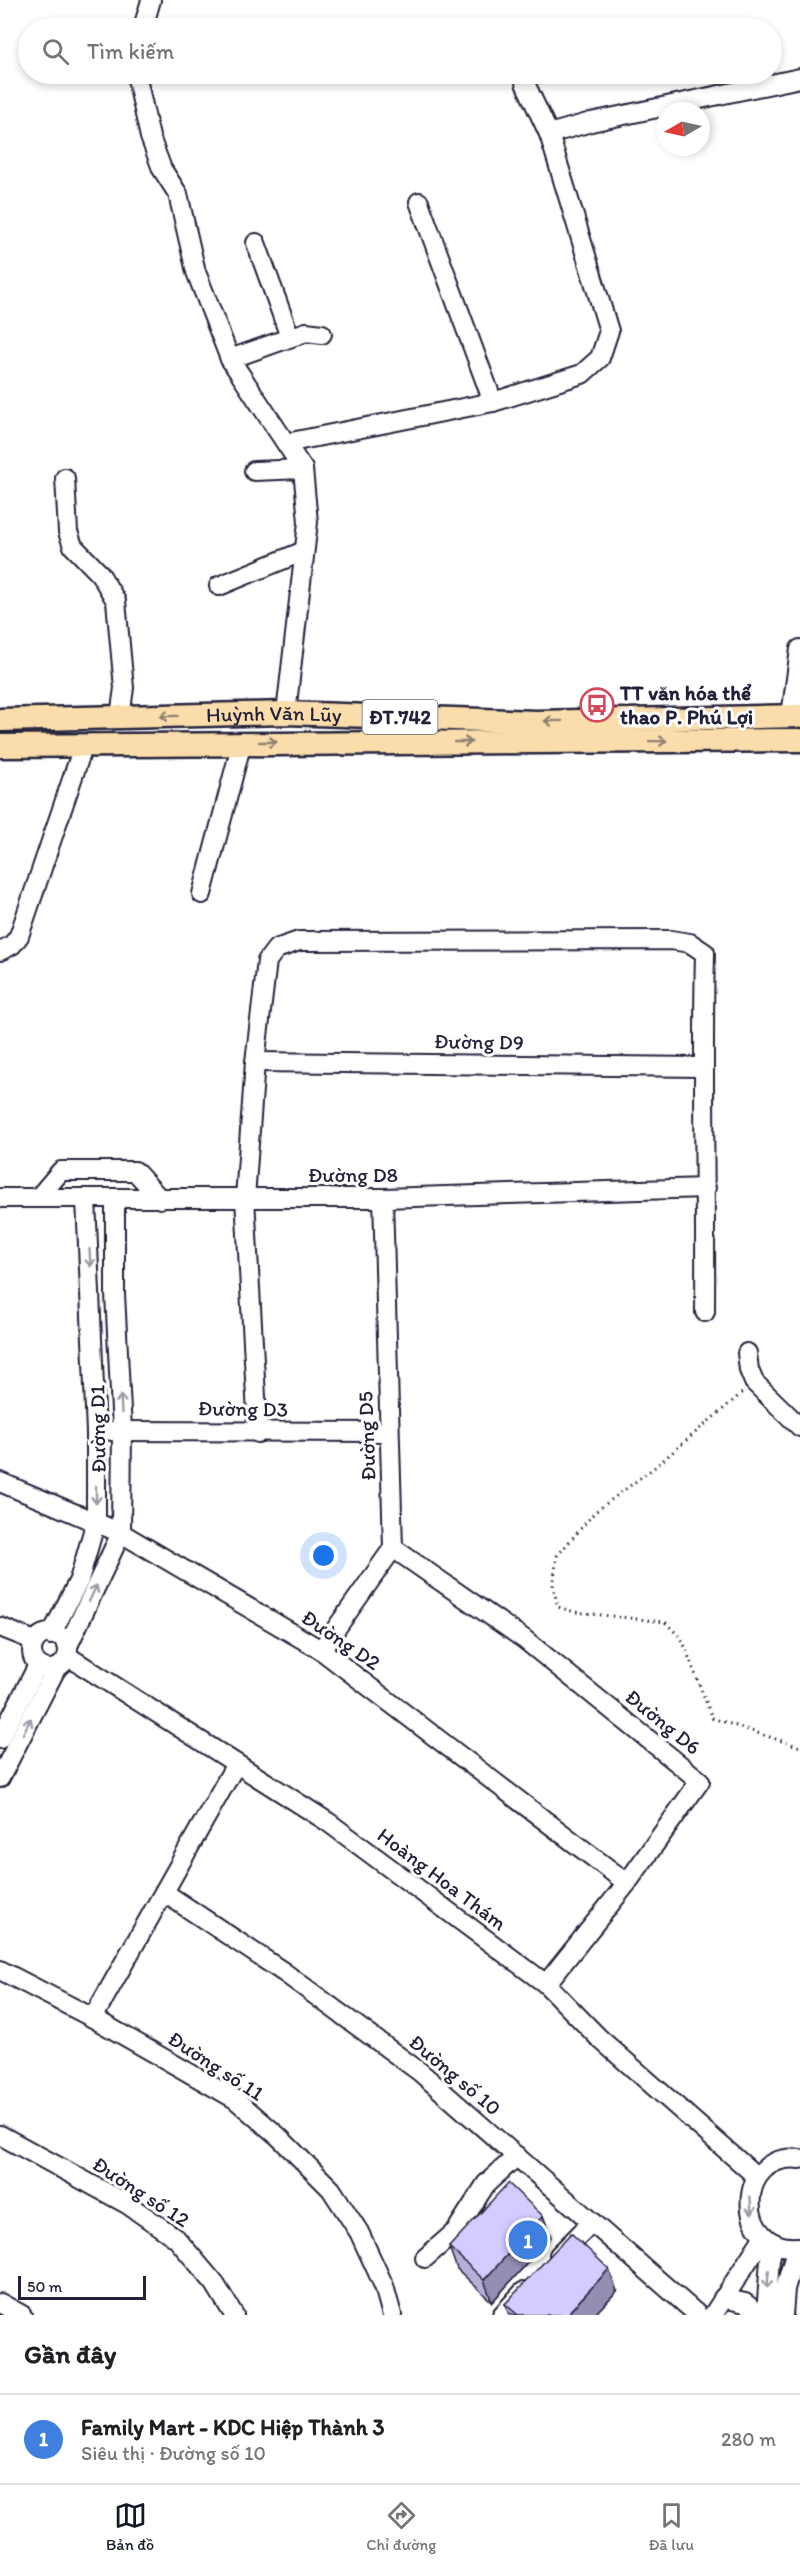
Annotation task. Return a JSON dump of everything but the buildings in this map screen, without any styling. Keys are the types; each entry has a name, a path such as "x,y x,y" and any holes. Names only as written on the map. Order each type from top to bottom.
{"main road":[{"name":"Huỳnh Văn Lũy","path":"0,720 286,713 536,722 795,716"},
{"name":"Huỳnh Văn Lũy","path":"0,746 242,742 800,740"}],"street":[{"path":"146,18 151,0"},
{"path":"782,82 800,78"},
{"path":"138,84 150,136 162,169 178,194 196,272 230,359 303,469 308,522 286,713"},
{"path":"286,443 493,402 582,374 600,358 609,332 549,134 525,84"},
{"path":"549,134 591,122 772,84"},
{"path":"419,202 493,402"},
{"path":"256,243 290,338"},
{"path":"230,359 306,332 322,334"},
{"path":"255,471 303,469"},
{"path":"65,478 68,532 73,546 100,573 116,601 124,688 120,717"},
{"path":"219,586 304,551"},
{"path":"795,716 800,649"},
{"path":"202,894 242,742"},
{"path":"0,951 12,945 19,936 84,744"},
{"path":"258,1433 245,1198 255,1062 267,961 276,949 299,941 671,940 690,943 705,953 702,1067 706,1188 705,1312"},
{"name":"Đường D9","path":"255,1062 702,1067"},
{"path":"38,1198 61,1171 135,1171 160,1199"},
{"name":"Đường D8","path":"0,1197 383,1198 706,1188"},
{"name":"Đường D5","path":"383,1198 393,1548"},
{"name":"Đường D1","path":"43,1638 79,1580 96,1521 92,1297 86,1199"},
{"name":"Đường D1","path":"0,1778 65,1656 122,1533 122,1430 115,1294 115,1199"},
{"path":"92,1297 115,1294"},
{"path":"747,1353 749,1370 754,1382 800,1427"},
{"name":"Đường D3","path":"96,1433 122,1430 258,1433 388,1432"},
{"name":"Đường D2","path":"0,1482 122,1533 321,1650 627,1883"},
{"path":"321,1650 393,1548"},
{"name":"Đường D6","path":"393,1548 524,1639 700,1781 627,1883 546,1984"},
{"path":"0,1627 43,1638 64,1638 65,1656 47,1669 38,1665 33,1658 32,1650 43,1638"},
{"name":"Hoàng Hoa Thám","path":"65,1656 328,1822 546,1984 599,2038 757,2177"},
{"path":"0,1739 38,1665"},
{"path":"93,2018 236,1764"},
{"name":"Đường số 10","path":"165,1893 285,1973 420,2072 698,2315"},
{"name":"Đường số 11","path":"0,1970 93,2018 235,2099 331,2189 359,2232 384,2286 392,2315"},
{"name":"Đường số 12","path":"0,2135 127,2204 176,2238 215,2284 234,2315"},
{"path":"425,2258 456,2231 486,2184 517,2156"},
{"path":"766,2315 769,2240 751,2215 752,2189 757,2177 779,2161 800,2159"},
{"path":"502,2315 592,2222"},
{"path":"769,2240 799,2247 784,2307"},
{"path":"713,2315 723,2298 769,2240"},
{"path":"784,2307 800,2288"},
{"path":"723,2298 745,2302 760,2315"},
{"path":"0,2303 22,2315"}],"path":[{"path":"754,1382 655,1467 595,1512 557,1556 553,1586 558,1607 575,1612 665,1622 682,1639 712,1718 800,1747"}],"place":[{"name":"TT văn hóa thể thao P. Phú Lợi","path":"597,705"},
{"name":"Family Mart - KDC Hiệp Thành 3","path":"528,2240"}]}
